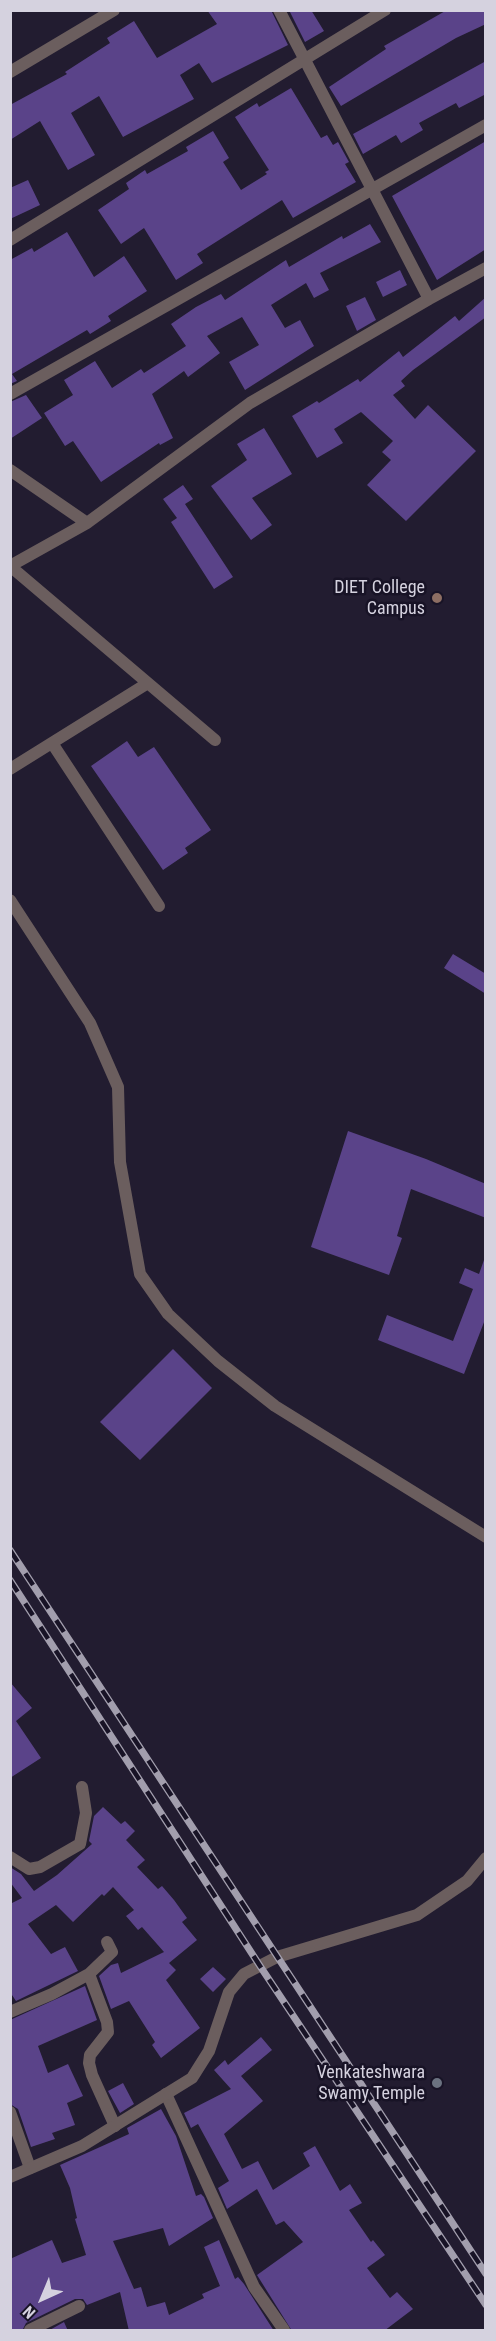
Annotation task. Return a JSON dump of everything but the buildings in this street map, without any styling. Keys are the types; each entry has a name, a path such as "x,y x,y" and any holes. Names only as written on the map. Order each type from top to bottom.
{"street":[{"path":"10,72 114,10"},
{"path":"279,10 429,299"},
{"path":"10,240 385,10"},
{"path":"10,394 486,125"},
{"path":"215,740 10,566 87,523 250,403 486,268"},
{"path":"10,470 87,523"},
{"path":"10,769 148,683"},
{"path":"52,743 159,906"},
{"path":"10,900 90,1023 118,1087 120,1162 140,1274 168,1314 218,1362 275,1406 486,1537"},
{"path":"10,1857 29,1869 40,1867 80,1844 86,1813 82,1787"},
{"path":"10,2177 82,2146 192,2078 209,2051 229,1992 244,1974 277,1957 417,1914 467,1881 486,1858"},
{"path":"10,2012 52,1994 89,1974 112,1952 107,1942"},
{"path":"89,1974 107,2022 108,2032 90,2055 89,2063 92,2075 116,2126"},
{"path":"166,2094 254,2287 284,2331"},
{"path":"10,2112 30,2168"},
{"path":"30,2331 79,2306"}],"railway":[{"path":"10,1550 486,2274"},
{"path":"10,1580 260,1966 486,2305"}],"place":[{"name":"DIET College Campus","path":"437,598"},
{"name":"Venkateshwara Swamy Temple","path":"437,2083"}]}
